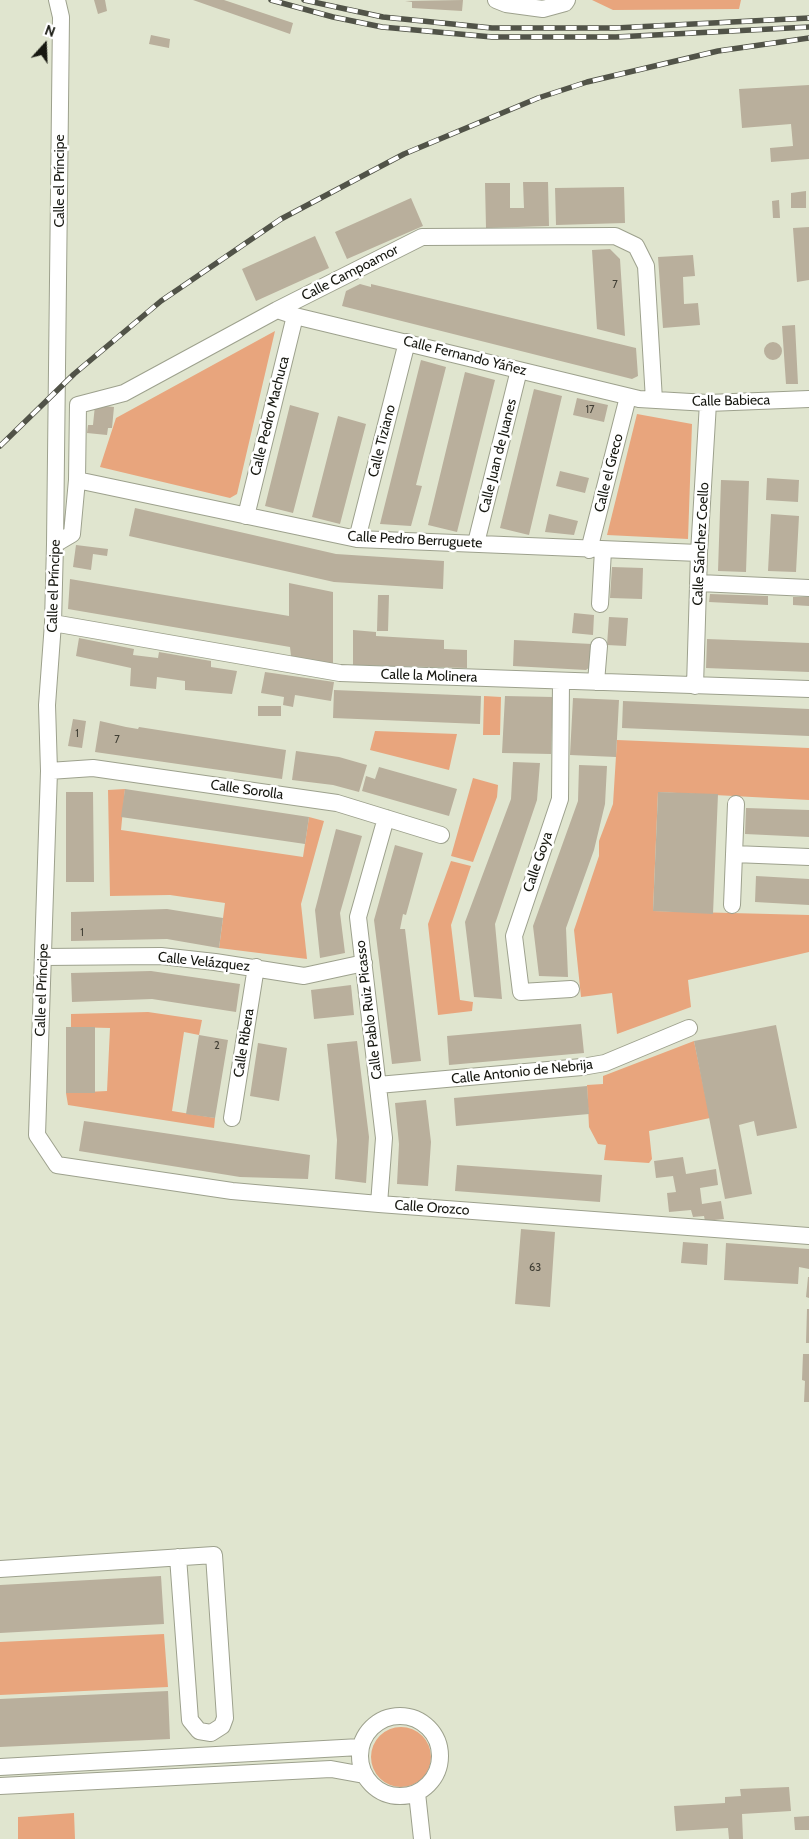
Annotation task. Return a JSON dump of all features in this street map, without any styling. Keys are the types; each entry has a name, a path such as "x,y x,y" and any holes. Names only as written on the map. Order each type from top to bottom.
{"street":[{"name":"Calle el Príncipe","path":"57,0 61,18 55,544 53,623 47,705 49,771 37,1135 57,1165"},
{"path":"496,0 506,4 543,9 565,3 568,0"},
{"name":"Calle Campoamor","path":"55,544 72,534 77,480 78,405 124,392 277,310 422,237 615,236 636,246 646,266 654,400"},
{"name":"Calle Fernando Yáñez","path":"277,310 628,397 654,400"},
{"name":"Calle Pedro Machuca","path":"246,516 295,316"},
{"name":"Calle Tiziano","path":"357,539 407,342"},
{"name":"Calle Juan de Juanes","path":"476,543 519,370"},
{"name":"Calle el Greco","path":"600,604 596,550 628,397"},
{"name":"Calle Babieca","path":"654,400 708,403 809,399"},
{"name":"Calle Sánchez Coello","path":"695,686 699,553 708,403"},
{"name":"Calle Pedro Berruguete","path":"77,480 357,539 699,553"},
{"path":"699,583 809,588"},
{"name":"Calle la Molinera","path":"53,623 340,673 809,689"},
{"path":"596,682 599,646"},
{"name":"Calle Goya","path":"561,681 560,799 514,936 521,992 571,989"},
{"name":"Calle Sorolla","path":"49,771 103,769 337,803 441,835"},
{"path":"732,905 736,804"},
{"name":"Calle Pablo Ruiz Picasso","path":"379,1204 384,1138 358,917 386,818"},
{"path":"734,854 809,857"},
{"name":"Calle Velázquez","path":"43,956 161,956 256,967 304,976 364,963"},
{"name":"Calle Ribera","path":"232,1118 256,967"},
{"name":"Calle Antonio de Nebrija","path":"378,1085 597,1064 689,1028"},
{"name":"Calle Orozco","path":"57,1165 232,1191 379,1204 809,1236"},
{"path":"0,1569 178,1557 214,1555 225,1718 222,1726 211,1733 199,1731 190,1720 178,1557"},
{"path":"405,1715 416,1718 427,1725 434,1734 441,1756 434,1778 417,1793 402,1796 387,1794 370,1783 364,1775 360,1762 360,1747 364,1736 372,1726 393,1716 405,1715"},
{"path":"0,1767 360,1747"},
{"path":"0,1786 331,1769 364,1775"},
{"path":"417,1793 422,1839"}],"shaded area":[{"path":"592,0 741,0 739,9 613,10"},
{"path":"275,331 237,494 230,498 100,467 116,418"},
{"path":"637,414 692,424 688,539 607,535"},
{"path":"484,696 501,697 500,735 483,735"},
{"path":"375,731 457,734 449,770 370,750"},
{"path":"617,740 809,748 809,800 658,792 653,911 809,915 809,952 688,980 691,1007 617,1034 612,993 581,997 574,930 599,856 599,841 613,804"},
{"path":"473,778 498,785 497,797 473,862 451,856"},
{"path":"125,789 121,830 303,857 309,817 324,821 301,904 307,959 219,948 225,903 170,895 110,896 108,790"},
{"path":"451,861 471,866 451,925 460,1000 473,1002 472,1011 438,1015 428,924"},
{"path":"148,1012 202,1020 199,1035 184,1032 172,1111 215,1118 214,1128 68,1105 66,1093 107,1091 110,1028 71,1027 71,1014"},
{"path":"694,1041 710,1118 649,1131 652,1159 649,1163 604,1160 606,1145 598,1144 589,1127 587,1085 603,1084 603,1076"},
{"path":"164,1634 168,1687 0,1695 0,1642"},
{"path":"395,1727 407,1727 418,1732 426,1740 431,1751 429,1769 418,1782 407,1787 395,1787 384,1782 376,1774 371,1763 371,1751 376,1740 384,1732"},
{"path":"74,1813 75,1839 18,1839 18,1817"}],"building":[{"path":"94,0 105,0 107,11 98,14"},
{"path":"193,0 224,0 293,23 290,34"},
{"path":"463,0 462,11 412,8 412,2 405,1"},
{"path":"151,35 170,39 169,48 149,44"},
{"path":"809,85 809,159 771,162 770,148 793,146 791,124 742,128 739,89"},
{"path":"523,182 548,182 549,226 486,228 485,183 510,183 510,208 524,208"},
{"path":"624,187 625,223 556,225 555,188"},
{"path":"806,191 806,208 791,208 791,193"},
{"path":"411,198 423,226 347,259 335,232"},
{"path":"779,200 780,218 773,218 772,201"},
{"path":"809,227 809,280 797,282 793,228"},
{"path":"315,236 329,268 256,301 242,269"},
{"path":"610,249 620,259 625,336 597,329 592,250"},
{"path":"693,255 695,276 683,277 684,304 698,303 700,325 663,328 658,257"},
{"path":"360,284 371,287 371,284 636,348 638,376 632,379 342,306 346,291"},
{"path":"795,325 798,384 786,384 782,326"},
{"path":"773,342 779,345 782,351 779,357 773,360 767,357 764,351 767,345"},
{"path":"421,360 446,367 416,485 422,486 411,526 380,524"},
{"path":"465,372 495,380 457,532 428,525"},
{"path":"534,389 562,396 529,535 500,528"},
{"path":"577,398 608,405 604,422 573,415"},
{"path":"95,405 114,407 112,428 108,428 107,435 87,433 88,425 93,425"},
{"path":"290,405 319,413 293,513 265,506"},
{"path":"338,416 366,424 340,524 312,517"},
{"path":"560,471 589,478 585,493 556,486"},
{"path":"767,478 799,480 798,502 766,500"},
{"path":"721,480 749,481 746,572 718,571"},
{"path":"135,508 336,554 444,561 443,589 334,582 129,536"},
{"path":"549,514 578,521 574,535 545,532"},
{"path":"771,514 799,516 796,572 768,571"},
{"path":"76,545 108,549 107,556 93,554 91,570 73,567"},
{"path":"612,567 643,568 642,599 610,598"},
{"path":"70,579 289,616 289,583 333,592 333,664 291,656 290,647 68,609"},
{"path":"710,594 768,596 768,605 709,602"},
{"path":"378,595 389,595 388,631 377,631"},
{"path":"793,597 809,597 809,606 793,605"},
{"path":"574,613 594,615 593,635 572,633"},
{"path":"609,617 628,618 626,646 607,645"},
{"path":"353,630 376,632 376,636 444,640 444,649 467,650 467,668 353,665"},
{"path":"79,638 134,649 133,655 158,658 159,652 211,661 211,667 237,671 232,694 185,690 185,681 157,677 156,689 130,686 131,668 76,656"},
{"path":"707,639 809,643 809,672 706,668"},
{"path":"514,640 592,644 590,667 586,670 513,666"},
{"path":"265,672 334,682 331,701 295,695 293,707 283,705 284,697 261,693"},
{"path":"334,690 481,696 480,724 333,718"},
{"path":"505,696 553,697 551,754 502,753"},
{"path":"573,698 619,700 616,757 570,755"},
{"path":"623,701 809,709 809,736 622,728"},
{"path":"258,706 281,706 281,716 258,716"},
{"path":"73,719 86,721 82,748 68,746"},
{"path":"100,721 138,729 139,727 286,750 282,779 95,752"},
{"path":"296,751 339,757 367,765 359,792 333,785 292,780"},
{"path":"513,762 540,763 537,800 495,924 502,999 474,997 465,922 511,799"},
{"path":"579,765 607,766 605,804 594,850 566,928 568,977 539,976 533,926 578,801"},
{"path":"379,767 457,789 449,816 362,791 366,776 375,779"},
{"path":"125,789 309,817 305,844 121,817"},
{"path":"66,792 93,792 94,882 66,882"},
{"path":"658,792 718,794 713,914 653,911"},
{"path":"746,808 809,810 809,837 745,834"},
{"path":"336,829 362,836 340,913 345,953 320,958 315,910"},
{"path":"395,845 423,853 406,915 403,914 400,929 405,929 421,1061 392,1064 374,920"},
{"path":"756,876 809,879 809,905 755,902"},
{"path":"167,909 223,918 219,948 167,939 71,941 71,912"},
{"path":"151,971 240,984 236,1012 152,999 72,1002 71,973"},
{"path":"351,985 354,1015 314,1019 311,990"},
{"path":"581,1024 584,1053 449,1065 447,1036"},
{"path":"776,1025 797,1128 757,1136 754,1121 739,1125 752,1194 725,1199 694,1041"},
{"path":"66,1027 95,1027 95,1093 66,1093"},
{"path":"199,1035 228,1040 215,1118 186,1114"},
{"path":"357,1041 369,1137 366,1183 335,1179 337,1140 327,1044"},
{"path":"258,1043 287,1048 279,1101 250,1096"},
{"path":"587,1086 589,1114 456,1126 454,1098"},
{"path":"426,1100 431,1142 428,1186 397,1184 399,1144 395,1103"},
{"path":"84,1121 310,1155 308,1179 240,1177 79,1151"},
{"path":"683,1157 686,1174 716,1169 718,1185 700,1188 702,1204 721,1201 724,1219 705,1221 704,1216 693,1217 691,1210 669,1212 667,1193 676,1192 673,1176 656,1178 654,1161"},
{"path":"457,1165 602,1175 600,1202 455,1191"},
{"path":"521,1229 555,1232 550,1307 515,1304"},
{"path":"683,1242 708,1244 707,1265 681,1263"},
{"path":"726,1243 809,1249 809,1269 799,1267 798,1284 724,1280"},
{"path":"809,1277 809,1298 806,1297"},
{"path":"807,1309 809,1309 809,1343 806,1343"},
{"path":"803,1354 809,1354 809,1402 804,1402 805,1381 802,1380"},
{"path":"161,1576 164,1624 0,1633 0,1585"},
{"path":"168,1691 170,1739 0,1747 0,1699"},
{"path":"789,1787 791,1811 742,1814 743,1839 729,1839 728,1828 676,1831 674,1806 725,1803 725,1797 741,1796 740,1789"},
{"path":"809,1816 809,1830 795,1830 794,1817"}],"railway":[{"path":"271,0 333,17 382,27 492,37 616,37 809,27"},
{"path":"304,0 383,17 492,28 616,28 809,18"},
{"path":"0,446 74,374 161,301 281,219 404,154 538,98 587,82 718,51 809,38"}]}
